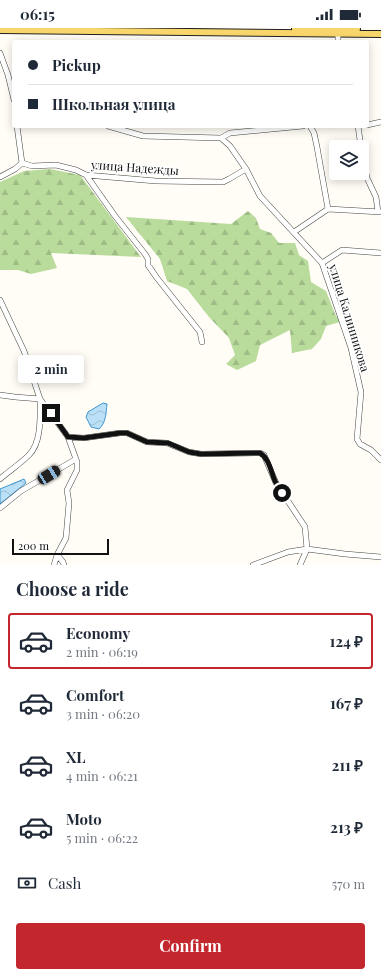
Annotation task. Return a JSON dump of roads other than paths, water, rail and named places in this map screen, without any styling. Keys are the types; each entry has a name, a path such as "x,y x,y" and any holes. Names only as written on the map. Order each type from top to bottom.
{"main road":[{"path":"229,28 381,30"},
{"path":"0,30 338,33 348,30 381,34"}],"street":[{"path":"338,33 338,40"},
{"path":"0,53 12,88"},
{"path":"369,125 381,122"},
{"path":"0,177 15,169 22,163 17,128"},
{"path":"115,128 143,136 221,138 230,133 282,128"},
{"path":"311,128 314,133 317,147 328,210"},
{"path":"360,128 361,140"},
{"name":"улица Калинникова","path":"221,138 230,146 246,169 260,196 322,263 351,348 361,392 357,439 360,444 371,450 381,460"},
{"name":"улица Надежды","path":"22,163 32,166 56,165 76,170 86,175 156,180 223,182 246,169"},
{"path":"86,175 115,216 145,254 148,259 148,265 157,278 200,332 202,342"},
{"path":"294,232 328,210 380,212 376,197 368,180"},
{"path":"322,263 342,250 381,253"},
{"path":"0,300 24,351 40,399 68,437 77,462 77,470 67,490 69,503 66,538 57,555 54,565"},
{"path":"0,395 40,399"},
{"path":"0,479 30,454 36,444 40,428 40,399"},
{"path":"68,437 84,438 127,433 147,442 168,443 189,452 201,454 260,453 264,455 276,483 304,527 308,549 300,565"},
{"path":"0,508 21,491 76,459"},
{"path":"253,565 288,552 308,549 381,557"},
{"path":"57,555 64,565"}],"water":[{"path":"103,403 107,404 103,424 99,429 91,427 86,417 88,412"},
{"path":"24,479 26,483 0,504 0,489"}]}
